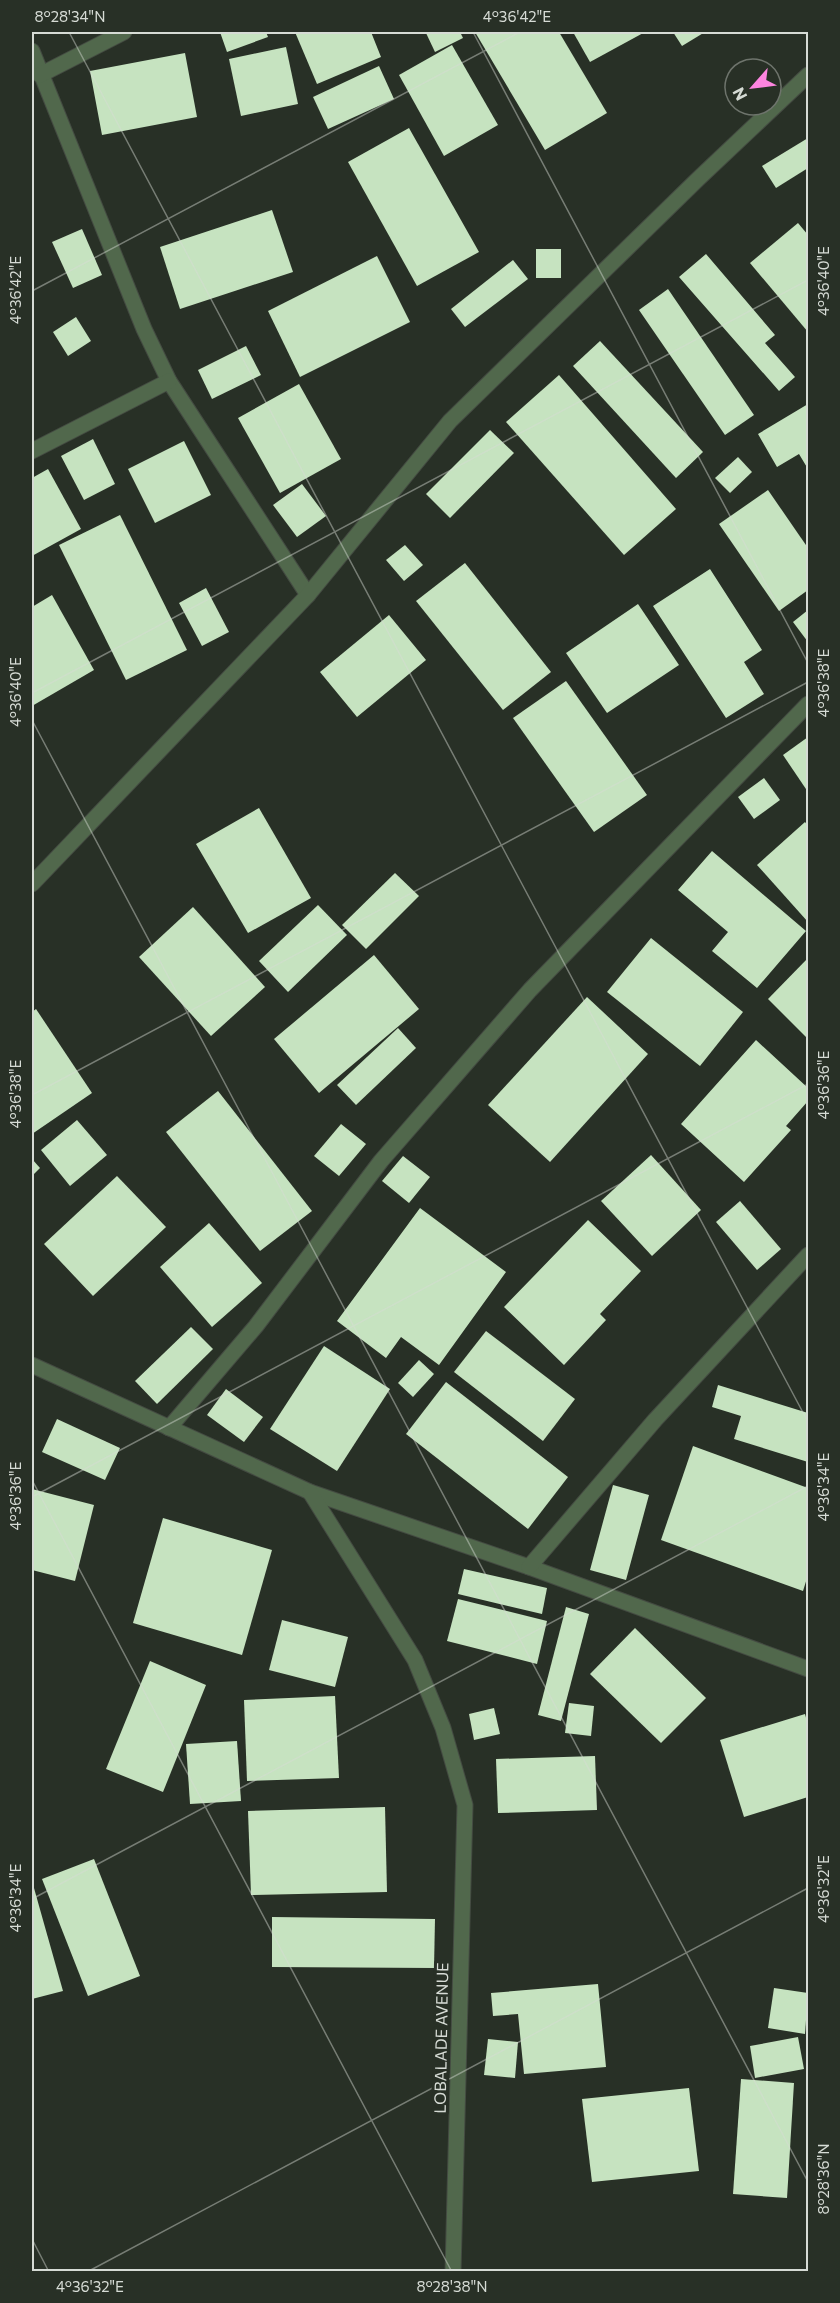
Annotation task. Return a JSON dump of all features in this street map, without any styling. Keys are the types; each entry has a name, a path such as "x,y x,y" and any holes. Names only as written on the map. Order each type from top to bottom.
{"street":[{"path":"40,75 124,32"},
{"path":"32,51 144,329 169,381 308,595"},
{"path":"32,884 308,595 450,421 689,187 808,75"},
{"path":"32,451 169,381"},
{"path":"169,1428 256,1326 381,1161 530,990 808,705"},
{"path":"529,1567 655,1420 808,1255"},
{"path":"32,1365 310,1492 529,1567 808,1669"},
{"name":"LOBALADE AVENUE","path":"310,1492 415,1660 443,1728 465,1805 453,2271"}],"building":[{"path":"220,32 266,32 268,37 227,52"},
{"path":"295,32 371,32 381,57 317,84"},
{"path":"460,32 463,38 435,52 426,33"},
{"path":"475,32 559,32 607,113 545,150"},
{"path":"573,32 645,32 590,62"},
{"path":"673,32 705,32 682,46"},
{"path":"452,45 498,125 444,156 399,75"},
{"path":"286,47 298,104 241,116 229,59"},
{"path":"185,53 197,117 102,135 90,71"},
{"path":"379,66 394,99 328,129 313,97"},
{"path":"409,128 479,252 417,286 348,162"},
{"path":"808,138 808,168 776,188 762,166"},
{"path":"272,210 293,272 180,309 160,247"},
{"path":"798,223 808,235 808,332 750,263"},
{"path":"82,229 102,275 73,288 52,242"},
{"path":"536,249 561,249 561,278 536,278"},
{"path":"706,254 775,335 765,343 795,377 779,391 679,277"},
{"path":"377,256 410,322 300,377 268,311"},
{"path":"513,260 528,279 465,327 451,309"},
{"path":"668,289 754,415 725,435 639,310"},
{"path":"76,317 91,341 68,356 53,332"},
{"path":"600,341 703,452 676,478 573,366"},
{"path":"246,346 261,375 212,399 198,370"},
{"path":"559,375 676,509 624,555 506,422"},
{"path":"299,384 341,459 280,493 238,418"},
{"path":"808,404 808,469 799,454 777,467 758,434"},
{"path":"490,430 514,453 450,518 426,494"},
{"path":"93,439 115,484 84,500 61,456"},
{"path":"184,441 211,495 155,523 128,469"},
{"path":"738,457 752,472 730,493 715,478"},
{"path":"48,469 81,529 32,556 32,478"},
{"path":"302,484 326,516 297,537 273,505"},
{"path":"768,490 808,548 808,590 779,611 719,524"},
{"path":"120,515 187,650 126,680 59,545"},
{"path":"405,545 423,565 404,581 386,560"},
{"path":"465,563 551,672 503,710 416,601"},
{"path":"710,569 762,650 744,662 764,694 726,718 653,606"},
{"path":"206,588 229,632 202,646 179,603"},
{"path":"52,595 94,670 32,706 32,607"},
{"path":"638,604 679,665 607,713 566,653"},
{"path":"808,610 808,642 793,622"},
{"path":"389,615 426,660 357,717 320,672"},
{"path":"566,681 647,795 594,832 513,718"},
{"path":"808,737 808,792 783,755"},
{"path":"764,778 780,800 754,819 738,797"},
{"path":"259,808 311,898 248,933 196,844"},
{"path":"805,822 808,826 808,922 757,865"},
{"path":"712,851 806,931 757,988 712,951 728,932 678,890"},
{"path":"395,873 419,896 366,949 342,925"},
{"path":"318,905 347,935 288,992 259,961"},
{"path":"193,907 265,987 211,1036 139,957"},
{"path":"651,938 743,1012 700,1066 607,992"},
{"path":"374,955 419,1009 319,1093 274,1039"},
{"path":"808,958 808,1039 768,999"},
{"path":"587,997 648,1054 550,1162 488,1105"},
{"path":"36,1009 92,1093 32,1134 32,1012"},
{"path":"398,1028 416,1048 356,1105 337,1085"},
{"path":"756,1040 808,1088 808,1101 786,1126 791,1130 744,1182 681,1124"},
{"path":"218,1091 312,1211 260,1251 166,1132"},
{"path":"77,1120 107,1155 70,1186 41,1150"},
{"path":"341,1124 366,1144 339,1176 314,1156"},
{"path":"651,1155 701,1210 652,1256 601,1201"},
{"path":"403,1156 430,1177 409,1203 382,1181"},
{"path":"32,1159 40,1168 32,1176"},
{"path":"117,1176 166,1227 93,1296 44,1244"},
{"path":"740,1201 781,1249 757,1270 716,1222"},
{"path":"420,1208 506,1272 439,1365 401,1337 386,1358 337,1321"},
{"path":"588,1220 641,1271 600,1314 606,1320 564,1365 504,1307"},
{"path":"209,1223 262,1283 212,1327 160,1267"},
{"path":"191,1327 213,1349 157,1404 135,1381"},
{"path":"486,1331 575,1399 543,1441 454,1372"},
{"path":"324,1346 390,1389 337,1471 270,1429"},
{"path":"419,1360 434,1374 413,1397 398,1383"},
{"path":"446,1382 568,1477 528,1529 406,1434"},
{"path":"718,1385 808,1413 808,1462 734,1439 741,1416 712,1407"},
{"path":"226,1389 263,1417 244,1442 207,1415"},
{"path":"57,1419 120,1448 105,1480 42,1452"},
{"path":"693,1446 808,1488 808,1575 803,1591 661,1540"},
{"path":"613,1485 649,1495 626,1580 590,1570"},
{"path":"32,1489 94,1505 75,1581 32,1570"},
{"path":"163,1518 272,1550 242,1655 133,1623"},
{"path":"464,1569 547,1588 542,1614 458,1594"},
{"path":"458,1599 547,1621 537,1664 447,1641"},
{"path":"566,1607 589,1614 561,1721 538,1715"},
{"path":"282,1620 348,1637 335,1687 269,1670"},
{"path":"635,1628 706,1698 661,1743 590,1674"},
{"path":"150,1661 206,1685 163,1792 106,1769"},
{"path":"335,1696 339,1778 247,1781 244,1700"},
{"path":"569,1703 594,1706 591,1736 565,1733"},
{"path":"494,1708 500,1734 474,1740 469,1714"},
{"path":"805,1714 808,1725 808,1797 744,1817 720,1740"},
{"path":"237,1741 241,1801 190,1804 186,1744"},
{"path":"595,1756 597,1810 498,1813 496,1759"},
{"path":"385,1807 387,1892 251,1895 248,1811"},
{"path":"94,1859 140,1976 88,1996 42,1879"},
{"path":"32,1881 63,1991 32,1999"},
{"path":"272,1917 435,1919 434,1968 272,1967"},
{"path":"598,1984 606,2067 524,2074 518,2014 493,2016 491,1993"},
{"path":"774,1988 808,1993 805,2034 768,2028"},
{"path":"798,2037 804,2069 755,2078 750,2046"},
{"path":"488,2039 518,2042 515,2078 484,2075"},
{"path":"741,2079 794,2083 787,2198 733,2194"},
{"path":"689,2088 699,2171 592,2182 582,2099"}]}
